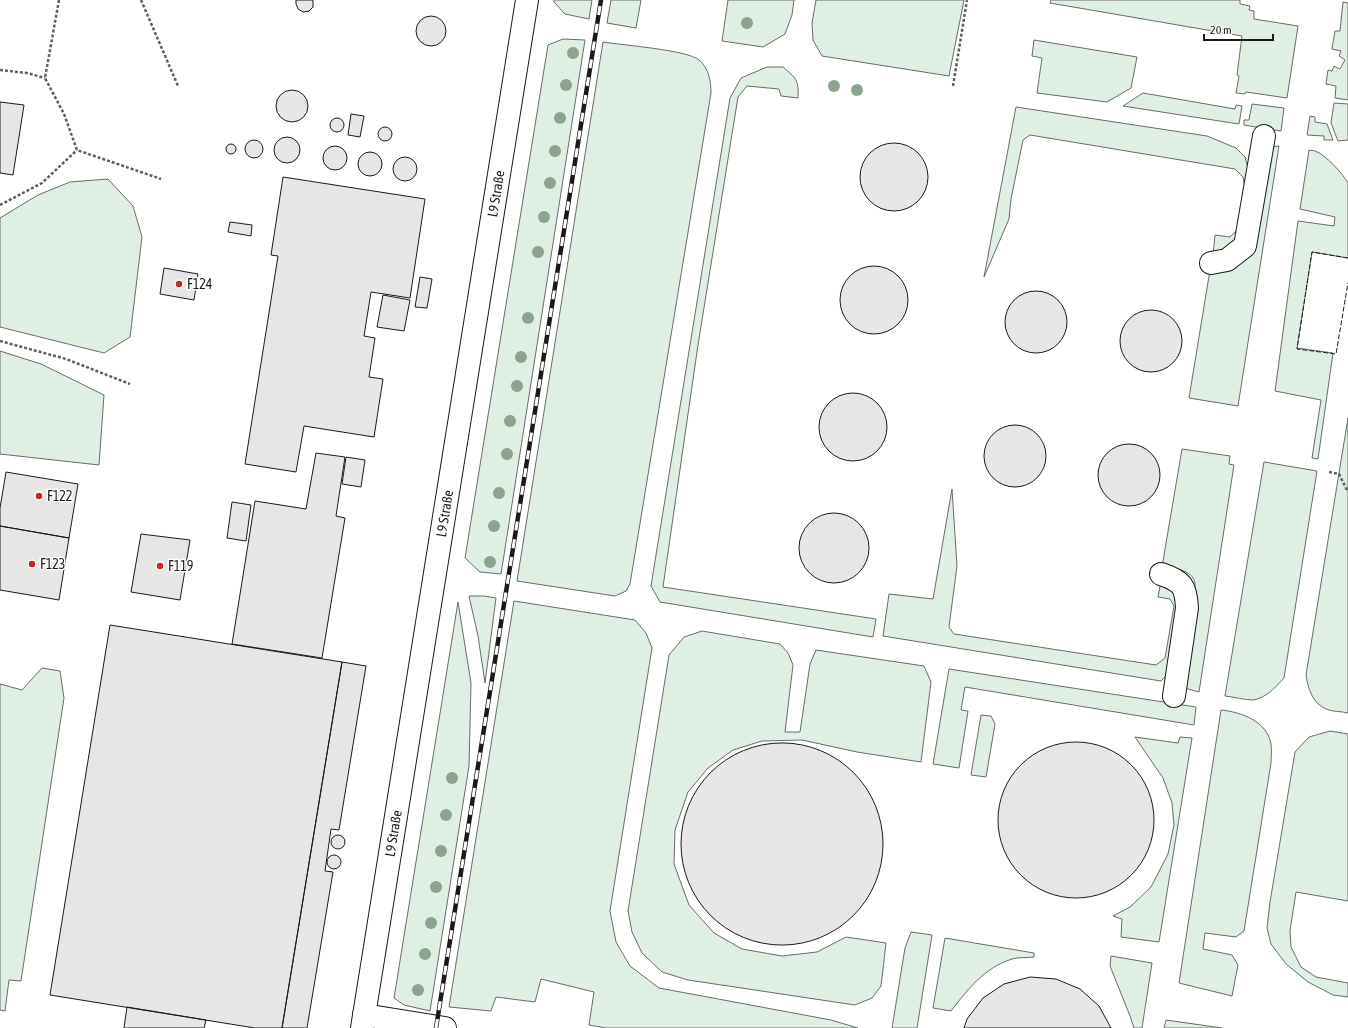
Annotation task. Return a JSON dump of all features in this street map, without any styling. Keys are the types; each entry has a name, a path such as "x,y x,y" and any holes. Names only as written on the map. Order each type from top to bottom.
{"lane":[{"name":"L9 Straße","path":"364,1022 527,0"},
{"path":"1211,263 1228,260 1237,254 1244,246 1264,136"},
{"path":"1161,574 1173,578 1182,584 1187,594 1188,608 1174,696"},
{"path":"364,1022 445,1028"}],"path":[{"path":"59,0 45,78 64,114 77,150"},
{"path":"141,0 178,86"},
{"path":"953,86 967,0"},
{"path":"0,70 27,73 45,78"},
{"path":"77,150 161,179"},
{"path":"0,205 42,184 77,150"},
{"path":"0,340 66,359 130,384"},
{"path":"1329,472 1339,474 1348,492"}],"green space":[{"path":"554,0 592,0 589,19 565,14 554,2"},
{"path":"611,0 641,0 636,28 607,23"},
{"path":"728,0 794,0 792,15 785,34 763,47 722,41"},
{"path":"816,0 964,0 949,76 822,56 813,40 812,23"},
{"path":"1051,0 1240,0 1240,4 1250,6 1249,10 1254,11 1254,19 1298,26 1287,98 1246,92 1245,94 1236,93 1239,76 1237,75 1242,36 1050,3"},
{"path":"1343,2 1348,3 1348,100 1335,98 1336,86 1326,84 1328,70 1332,71 1334,66 1340,69 1345,60 1339,56 1341,51 1332,49 1335,31 1340,31"},
{"path":"563,39 585,40 501,574 480,572 465,558 548,45"},
{"path":"1034,40 1137,57 1131,88 1107,102 1037,93 1042,58 1032,56"},
{"path":"603,42 654,48 692,56 699,60 705,67 710,80 711,93 630,584 626,591 615,596 517,581"},
{"path":"767,67 783,67 791,74 797,83 798,98 781,96 779,89 747,86 738,97 698,345 663,587 876,619 873,637 660,602 651,586 730,98 741,78"},
{"path":"1143,93 1235,109 1236,105 1242,106 1239,124 1123,106"},
{"path":"1334,103 1348,104 1348,140 1338,141 1331,123"},
{"path":"1252,104 1284,108 1281,131 1244,125 1244,120 1249,120"},
{"path":"1016,107 1207,136 1236,148 1245,157 1251,179 1242,235 1233,248 1213,255 1215,235 1230,237 1237,230 1245,188 1243,177 1235,169 1030,135 1023,140 1011,199 1009,219 984,277"},
{"path":"1310,116 1315,117 1315,122 1327,124 1333,140 1324,140 1324,136 1307,135"},
{"path":"1279,146 1238,406 1189,398 1210,270 1229,267 1271,147"},
{"path":"1309,150 1319,153 1329,160 1348,183 1348,258 1312,252 1297,348 1333,353 1318,459 1312,458 1321,400 1275,391 1298,221 1334,226 1335,217 1300,209"},
{"path":"108,179 133,206 142,237 130,337 104,353 0,327 0,218 38,195 70,182"},
{"path":"0,351 41,364 104,395 99,465 0,454"},
{"path":"1348,418 1348,713 1328,710 1317,703 1308,685 1306,675"},
{"path":"1182,449 1230,456 1229,464 1234,465 1199,692 1188,689 1183,681 1195,583 1190,575 1182,570 1162,567"},
{"path":"1264,462 1317,471 1284,678 1266,695 1258,699 1250,700 1225,696"},
{"path":"952,489 957,566 949,627 954,634 1156,665 1165,658 1174,606 1170,599 1158,597 1161,581 1179,597 1168,674 1161,681 883,636 889,594 933,599"},
{"path":"469,596 496,598 485,683 478,636"},
{"path":"514,601 635,620 646,633 652,648 610,911 616,942 630,966 659,988 831,1020 858,1028 606,1028 589,1025 594,992 541,979 535,1002 496,997 491,1011 449,1007"},
{"path":"458,602 471,683 469,766 430,1011 404,1005 394,998"},
{"path":"702,631 780,644 788,653 793,665 785,732 800,732 810,664 816,650 924,666 931,682 921,762 857,752 802,740 762,741 733,750 708,768 688,792 675,830 674,864 689,905 714,933 742,949 782,956 817,952 846,937 886,943 881,986 872,998 855,1005 688,980 662,972 642,953 632,932 628,911 669,655 684,637"},
{"path":"42,668 60,671 64,698 21,981 9,980 5,1011 0,1010 0,684 22,690"},
{"path":"949,669 1196,707 1194,725 965,687 961,710 968,711 959,768 933,764"},
{"path":"1221,710 1237,713 1252,719 1264,729 1269,736 1271,744 1271,763 1244,931 1236,937 1205,933 1203,949 1232,955 1238,965 1232,996 1179,983"},
{"path":"981,715 991,716 995,724 986,777 971,775"},
{"path":"1330,731 1348,734 1348,901 1296,892 1290,931 1291,947 1301,967 1316,977 1348,983 1348,997 1333,995 1308,982 1286,964 1271,944 1267,928 1295,752 1309,737"},
{"path":"1135,737 1178,743 1180,737 1192,738 1159,942 1121,937 1122,919 1113,916 1130,907 1151,887 1168,854 1174,825 1172,803 1163,778"},
{"path":"911,932 932,935 917,1028 892,1028 905,948"},
{"path":"945,938 1034,953 1034,957 1012,959 993,968 970,987 951,1011 933,1008"},
{"path":"1111,956 1152,963 1142,1028 1134,1028 1110,966"},
{"path":"1166,1020 1222,1028 1164,1028"}],"building":[{"path":"296,0 313,0 313,7 309,11 303,12 298,9"},
{"path":"431,16 442,20 446,31 442,42 431,46 420,42 416,31 420,20"},
{"path":"289,90 295,90 304,94 308,106 304,118 295,122 289,122 280,118 276,109 276,103 280,94"},
{"path":"0,102 24,105 13,175 0,173"},
{"path":"351,114 364,116 360,137 348,135"},
{"path":"337,118 342,120 344,125 342,130 337,132 332,130 330,125 332,120"},
{"path":"385,127 390,129 392,134 390,139 385,141 380,139 378,134 380,129"},
{"path":"287,137 296,141 300,150 296,159 287,163 278,159 274,150 278,141"},
{"path":"254,140 260,143 263,149 260,155 254,158 248,155 245,149 248,143"},
{"path":"894,143 907,146 918,153 925,164 928,177 925,190 918,201 907,208 894,211 881,208 870,201 863,190 860,177 863,164 870,153 881,146"},
{"path":"229,144 233,144 236,149 233,154 229,154 226,151 226,147"},
{"path":"335,146 344,149 347,158 344,167 335,170 326,167 323,158 326,149"},
{"path":"370,152 379,155 382,164 379,173 370,176 361,173 358,164 361,155"},
{"path":"405,157 414,160 417,169 414,178 405,181 396,178 393,169 396,160"},
{"path":"283,177 425,199 410,298 371,292 364,336 375,338 369,377 383,379 374,437 304,426 296,472 245,464 278,256 271,255"},
{"path":"230,222 252,225 251,236 228,232"},
{"path":"874,266 887,269 898,276 905,287 908,300 905,313 898,324 887,331 874,334 861,331 850,324 843,313 840,300 843,287 850,276 861,269"},
{"name":"F124","path":"164,268 198,274 194,300 160,294"},
{"path":"420,277 432,279 427,308 415,307"},
{"path":"1030,291 1042,291 1058,300 1065,310 1067,322 1065,334 1058,344 1042,353 1030,353 1019,348 1010,339 1005,328 1005,316 1010,305 1019,296"},
{"path":"383,295 410,300 404,331 377,327"},
{"path":"1145,310 1157,310 1173,319 1180,329 1182,341 1180,353 1173,363 1157,372 1145,372 1134,367 1125,358 1120,347 1120,335 1125,324 1134,315"},
{"path":"846,393 860,393 872,398 882,408 887,420 887,434 882,446 872,456 860,461 846,461 834,456 824,446 819,434 819,420 824,408 834,398"},
{"path":"1009,425 1021,425 1037,434 1044,444 1046,456 1044,468 1037,478 1021,487 1009,487 998,482 989,473 984,462 984,450 989,439 998,430"},
{"path":"1123,444 1135,444 1151,453 1158,463 1160,475 1158,487 1151,497 1135,506 1123,506 1112,501 1103,492 1098,481 1098,469 1103,458 1112,449"},
{"path":"316,453 345,457 336,516 345,518 322,658 232,644 255,501 306,509"},
{"path":"346,457 365,460 361,487 342,484"},
{"name":"F122","path":"6,472 78,484 69,538 0,526 0,508"},
{"path":"232,502 251,505 246,541 227,538"},
{"path":"834,513 847,516 859,523 866,535 869,548 866,561 859,573 847,580 834,583 821,580 809,573 802,561 799,548 802,535 809,523 821,516"},
{"name":"F123","path":"0,526 69,538 59,600 0,590"},
{"name":"F119","path":"141,534 190,540 180,600 131,592"},
{"path":"110,625 342,662 282,1028 255,1028 50,995"},
{"path":"342,662 366,666 339,830 331,829 325,871 333,872 307,1028 282,1028"},
{"path":"1076,742 1099,745 1113,751 1131,765 1145,783 1151,797 1154,820 1151,843 1145,857 1131,875 1113,889 1099,895 1076,898 1053,895 1039,889 1021,875 1007,857 1001,843 998,820 1001,797 1007,783 1021,765 1039,751 1053,745"},
{"path":"782,743 802,745 830,755 846,766 860,780 871,796 875,805 881,824 883,844 881,864 871,892 860,908 846,922 830,933 821,937 802,943 782,945 762,943 734,933 718,922 704,908 693,892 689,883 683,864 681,844 683,824 693,796 704,780 718,766 734,755 743,751 762,745"},
{"path":"335,835 341,835 345,839 345,845 341,849 335,849 331,845 331,839"},
{"path":"331,855 337,855 341,859 341,865 337,869 331,869 327,865 327,859"},
{"path":"1030,977 1056,979 1080,989 1099,1006 1111,1028 964,1028 967,1019 983,998 1004,984"},
{"path":"127,1007 206,1020 204,1028 124,1028"}],"railway":[{"path":"436,1028 601,0"}],"fence":[{"path":"1348,258 1312,252 1297,349 1336,354 1348,283"}],"place":[{"name":"F124","path":"179,284"},
{"name":"F122","path":"39,496"},
{"name":"F123","path":"32,564"},
{"name":"F119","path":"160,566"}]}
